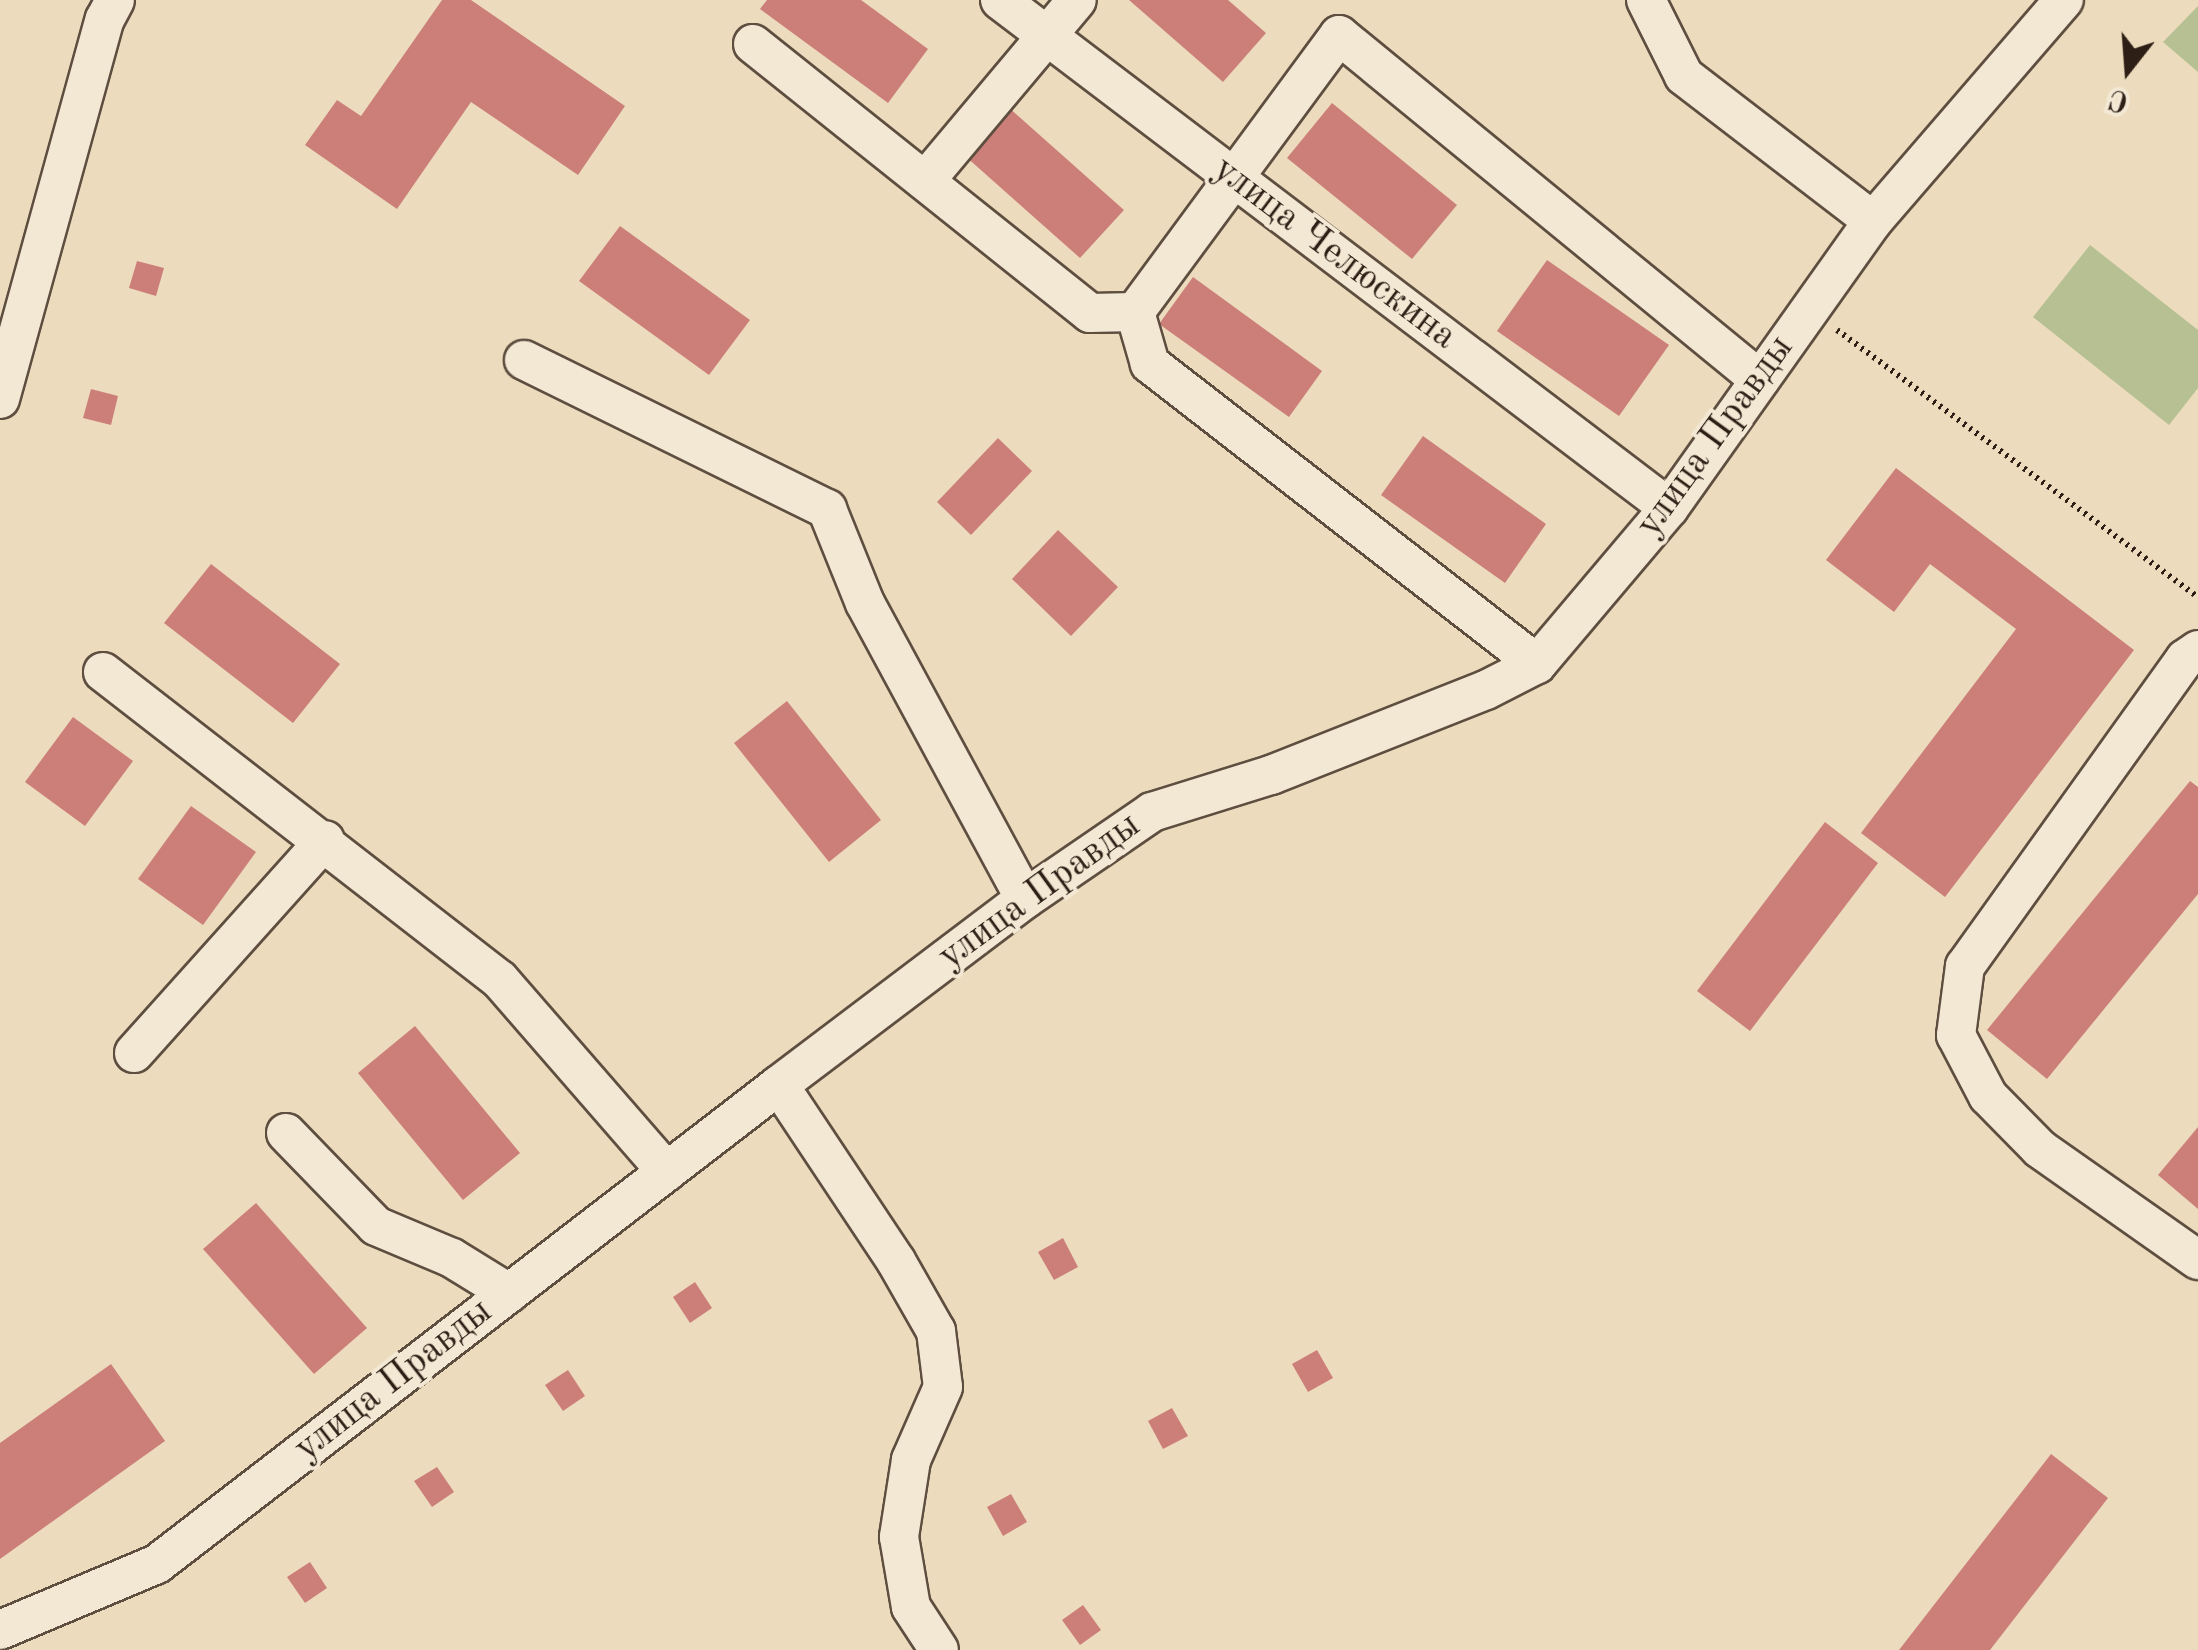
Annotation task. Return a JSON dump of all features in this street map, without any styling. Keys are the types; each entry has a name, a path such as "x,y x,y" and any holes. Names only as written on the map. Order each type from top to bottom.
{"street":[{"path":"0,398 105,19 116,0"},
{"name":"улица Челюскина","path":"1000,0 1669,508"},
{"path":"925,181 1077,0"},
{"path":"1646,0 1684,76 1872,221"},
{"name":"улица Правды","path":"0,1630 157,1564 779,1084 1025,899 1152,812 1271,776 1486,690 1537,664 1669,508 1872,221 2064,0"},
{"path":"1135,312 1231,176 1339,35 1760,380"},
{"path":"753,44 1090,313 1135,312"},
{"path":"1135,312 1150,364 1537,664"},
{"path":"524,360 828,509 865,603 1025,899"},
{"path":"2198,650 2185,659 1964,966 1956,1035 1988,1096 2040,1149 2198,1260"},
{"path":"103,672 325,840 500,980 666,1172"},
{"path":"134,1054 325,840"},
{"path":"779,1084 896,1261 936,1332 943,1388 911,1460 900,1537 911,1607 939,1650"},
{"path":"286,1134 376,1226 452,1258 508,1293"}],"path":[{"path":"1809,310 2198,597"}],"green space":[{"path":"2198,6 2198,72 2163,42"},
{"path":"2090,245 2198,330 2198,388 2169,425 2033,317"}],"building":[{"path":"442,0 471,0 625,106 578,175 471,102 397,209 305,145 337,100 361,116"},
{"path":"767,0 861,0 928,49 888,103 760,9"},
{"path":"1129,0 1228,0 1266,33 1223,82"},
{"path":"1332,103 1457,205 1412,259 1287,158"},
{"path":"1007,106 1124,210 1080,258 964,155"},
{"path":"620,226 750,320 709,375 579,281"},
{"path":"1547,260 1669,345 1619,416 1497,331"},
{"path":"137,261 164,268 156,296 129,288"},
{"path":"1193,277 1322,371 1289,417 1159,324"},
{"path":"91,389 118,396 111,425 83,418"},
{"path":"1423,436 1546,524 1505,583 1381,495"},
{"path":"998,438 1032,471 971,535 937,502"},
{"path":"1896,468 2134,650 1945,897 1861,833 2016,629 1930,564 1894,612 1826,560"},
{"path":"1058,530 1118,587 1071,636 1012,579"},
{"path":"211,564 340,664 293,723 164,623"},
{"path":"787,701 881,820 829,862 734,743"},
{"path":"73,717 133,761 85,826 25,782"},
{"path":"2190,781 2198,787 2198,894 2047,1079 1987,1030"},
{"path":"191,806 256,852 203,925 138,879"},
{"path":"1825,822 1878,863 1750,1031 1697,991"},
{"path":"415,1026 520,1153 463,1200 358,1073"},
{"path":"2198,1127 2198,1209 2158,1175"},
{"path":"256,1203 367,1328 314,1374 203,1249"},
{"path":"1063,1238 1078,1267 1054,1280 1038,1252"},
{"path":"695,1282 712,1308 690,1323 673,1297"},
{"path":"1317,1350 1333,1378 1308,1392 1292,1364"},
{"path":"111,1364 165,1441 0,1559 0,1443"},
{"path":"568,1370 585,1396 563,1411 545,1385"},
{"path":"1172,1408 1188,1436 1163,1449 1148,1421"},
{"path":"2051,1454 2108,1498 1990,1650 1899,1650"},
{"path":"437,1467 454,1492 432,1507 414,1481"},
{"path":"1011,1494 1027,1522 1003,1536 987,1507"},
{"path":"310,1562 327,1588 305,1603 287,1577"},
{"path":"1083,1605 1101,1630 1080,1645 1062,1620"}]}
